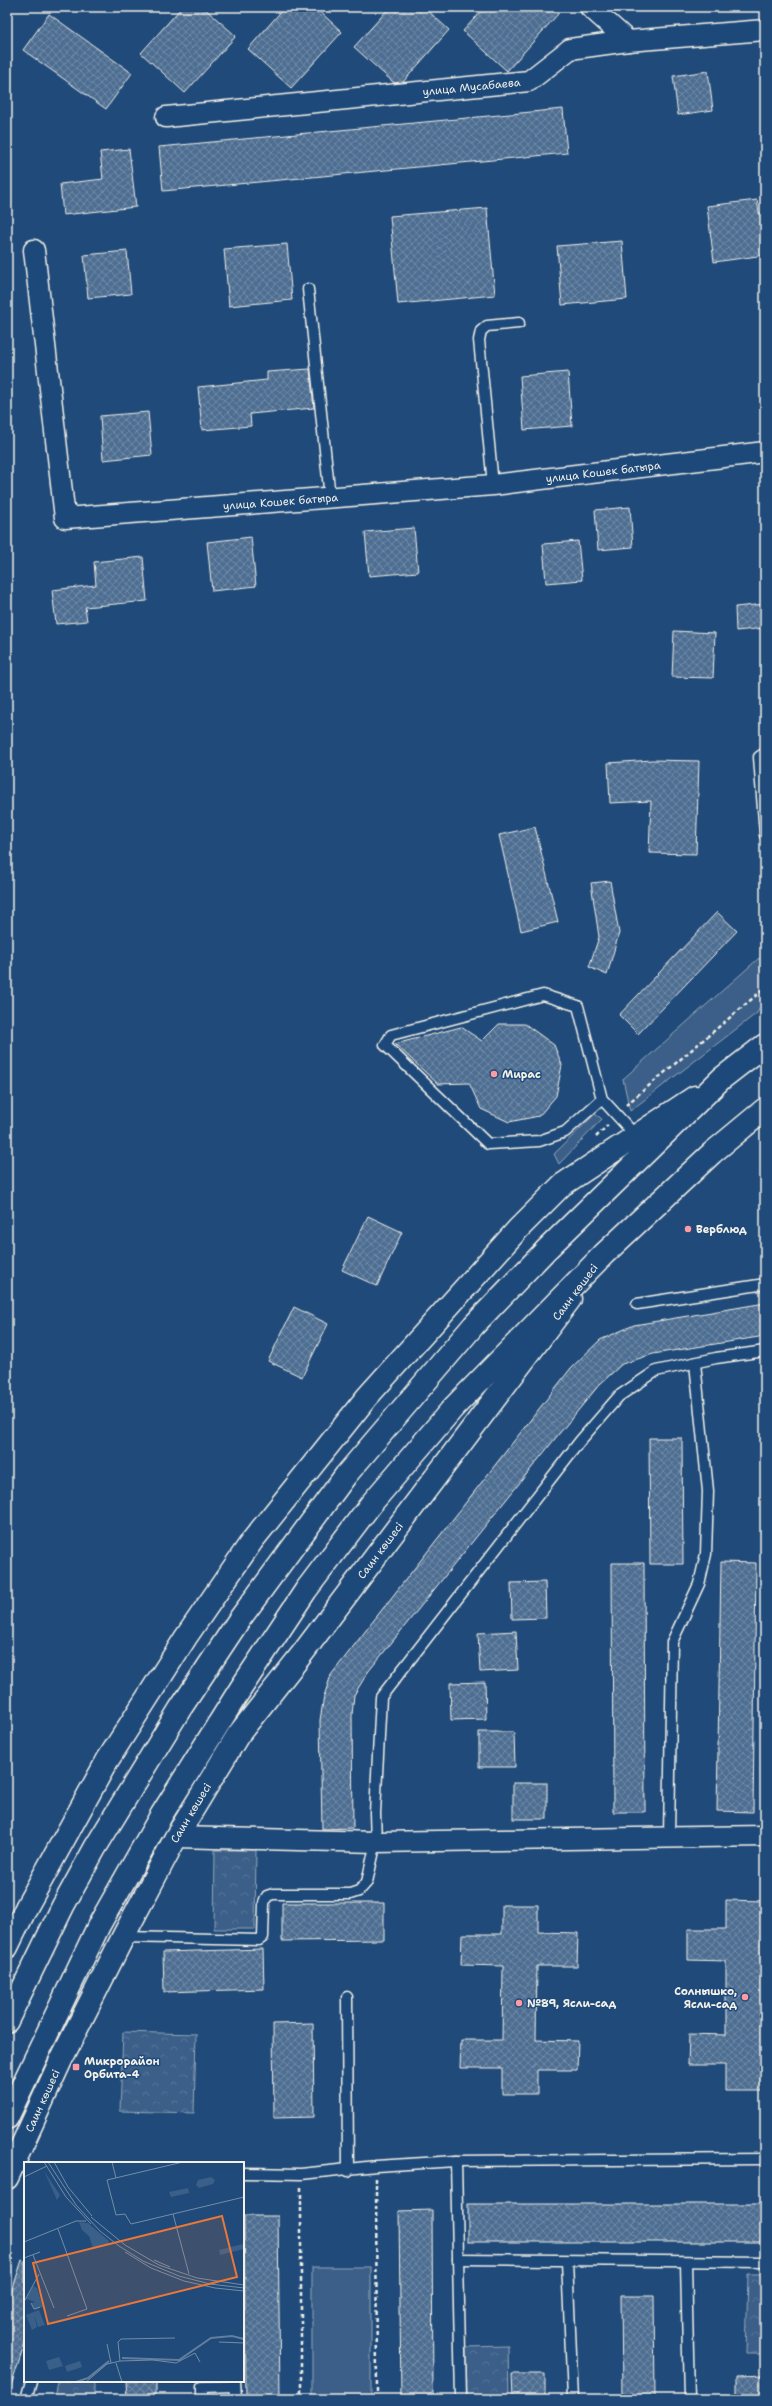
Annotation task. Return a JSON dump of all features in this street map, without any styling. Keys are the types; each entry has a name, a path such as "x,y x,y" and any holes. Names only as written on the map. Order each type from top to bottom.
{"main road":[{"path":"7,1947 27,1906 107,1761 186,1637 252,1540 367,1397 518,1229 562,1185 721,1080 765,1045"},
{"path":"7,2021 63,1906 95,1848 176,1716 239,1620 346,1475 474,1326 546,1250 721,1080"},
{"path":"604,1254 712,1153 765,1109"},
{"name":"Саин көшесі","path":"14,2175 61,2060 123,1937 176,1837 238,1735 604,1254"},
{"name":"Саин көшесі","path":"7,2118 49,2025 103,1918 162,1814 241,1688 306,1590 371,1504 453,1408 604,1254"}],"street":[{"path":"590,7 628,41"},
{"name":"улица Мусабаева","path":"166,117 529,81 570,49 628,41 765,30"},
{"name":"улица Кошек батыра","path":"34,250 65,518 493,485 765,452"},
{"path":"176,1837 376,1842 765,1836"}],"lane":[{"path":"308,289 330,498"},
{"path":"493,485 479,340 481,331 487,326 519,323"},
{"path":"765,753 759,757 765,835"},
{"path":"602,1099 565,1132 539,1141 488,1144 385,1045 391,1034 543,995 578,1006 602,1099 636,1136"},
{"path":"637,1304 765,1284"},
{"path":"123,1937 259,1940 263,1937 264,1933 264,1903 268,1896 273,1894 350,1894 359,1891 367,1882 376,1842 375,1813 381,1697 580,1441 619,1396 656,1371 765,1351"},
{"path":"669,1838 672,1642 699,1584 706,1554 708,1490 695,1363"},
{"path":"347,1997 348,2171"},
{"path":"244,2173 300,2174 348,2171 376,2166 456,2161 765,2159"},
{"path":"456,2161 461,2399"},
{"path":"458,2259 765,2262"},
{"path":"567,2260 573,2399"},
{"path":"686,2262 689,2399"},
{"path":"26,2399 31,2382"},
{"path":"202,2399 202,2387 235,2384 236,2399"}],"path":[{"path":"376,2166 377,2399"},
{"path":"300,2174 302,2399"}],"green space":[{"path":"759,958 765,971 766,986 763,1000 757,1013 630,1111 623,1079"},
{"path":"595,1114 602,1119 559,1164 554,1154"},
{"path":"215,1850 256,1850 255,1929 214,1929"},
{"path":"123,2032 196,2034 194,2113 120,2111"},
{"path":"312,2267 371,2267 371,2399 312,2399"},
{"path":"748,2275 765,2275 765,2354 746,2354"},
{"path":"508,2346 509,2399 467,2399 466,2347"},
{"path":"58,2382 94,2382 94,2399 55,2399"}],"building":[{"path":"182,7 203,7 236,36 185,93 141,53"},
{"path":"285,7 315,7 342,32 291,88 248,49"},
{"path":"390,7 424,7 449,30 403,82 394,83 354,47"},
{"path":"485,7 550,7 558,14 507,71 463,31"},
{"path":"49,14 132,73 106,109 23,50"},
{"path":"708,71 713,110 678,115 673,76"},
{"path":"563,109 567,153 163,191 159,147"},
{"path":"129,149 136,207 63,215 60,184 103,179 100,152"},
{"path":"757,200 759,213 765,213 765,255 714,262 707,206"},
{"path":"487,208 495,295 398,304 390,216"},
{"path":"622,241 627,299 562,305 557,246"},
{"path":"287,244 292,300 229,306 224,249"},
{"path":"127,251 131,294 88,298 84,255"},
{"path":"310,369 314,408 250,414 251,426 202,430 198,387 267,380 267,372"},
{"path":"568,372 572,426 524,430 520,376"},
{"path":"148,412 152,455 103,460 100,416"},
{"path":"630,507 633,547 598,550 595,510"},
{"path":"414,528 418,572 369,576 365,532"},
{"path":"251,537 256,586 212,591 207,542"},
{"path":"578,541 582,580 546,583 543,544"},
{"path":"143,557 147,601 85,607 87,621 56,624 52,590 96,585 94,562"},
{"path":"765,604 765,628 736,631 735,607"},
{"path":"674,631 715,633 713,678 672,677"},
{"path":"652,760 699,761 696,854 649,853 651,801 610,803 608,763"},
{"path":"535,827 558,922 521,931 499,835"},
{"path":"610,881 619,933 607,975 589,967 599,937 591,883"},
{"path":"717,912 737,931 638,1034 619,1015"},
{"name":"Мирас","path":"499,1024 525,1024 554,1045 562,1065 556,1096 539,1116 509,1122 481,1109 469,1083 438,1084 395,1044 461,1027 482,1041"},
{"path":"368,1216 402,1232 377,1286 342,1270"},
{"path":"765,1303 765,1336 653,1354 622,1364 599,1385 368,1672 354,1695 352,1715 353,1828 322,1829 320,1720 324,1696 331,1675 571,1368 600,1340 634,1325"},
{"path":"294,1307 328,1324 302,1377 268,1361"},
{"path":"649,1438 682,1438 683,1564 650,1564"},
{"path":"721,1562 756,1563 753,1812 717,1811"},
{"path":"612,1563 644,1563 645,1812 613,1812"},
{"path":"545,1582 546,1618 512,1619 511,1583"},
{"path":"516,1631 518,1670 480,1672 478,1633"},
{"path":"485,1682 486,1719 451,1720 450,1683"},
{"path":"479,1732 514,1732 515,1767 479,1767"},
{"path":"513,1783 547,1783 547,1819 513,1819"},
{"name":"Солнышко, Ясли-сад","path":"726,1900 765,1901 765,2091 725,2091 725,2065 688,2065 689,2034 726,2035 726,1961 688,1960 688,1929 726,1929"},
{"path":"282,1903 384,1903 384,1940 282,1941"},
{"name":"№89, Ясли-сад","path":"502,1905 538,1905 538,1932 578,1933 577,1966 537,1966 536,2040 578,2041 577,2070 537,2070 537,2094 502,2094 502,2068 460,2068 461,2040 502,2040 503,1966 461,1965 462,1934 502,1934"},
{"path":"263,1949 264,1989 164,1992 163,1952"},
{"path":"313,2023 314,2117 274,2118 273,2024"},
{"path":"468,2204 765,2204 765,2242 468,2242"},
{"path":"432,2210 433,2399 401,2399 399,2211"},
{"path":"244,2216 278,2216 280,2399 246,2399"},
{"path":"22,2260 24,2261 24,2346 10,2389 7,2389 7,2306"},
{"path":"621,2296 654,2296 655,2399 622,2399"},
{"path":"512,2374 545,2374 545,2399 513,2399"},
{"path":"765,2375 765,2399 737,2399 737,2376"},
{"path":"126,2382 156,2382 156,2399 127,2399"}],"place":[{"name":"Мирас","path":"494,1074"},
{"name":"Верблюд","path":"688,1229"},
{"name":"Солнышко, Ясли-сад","path":"745,1997"},
{"name":"№89, Ясли-сад","path":"519,2003"},
{"name":"Микрорайон Орбита-4","path":"76,2067"}]}
